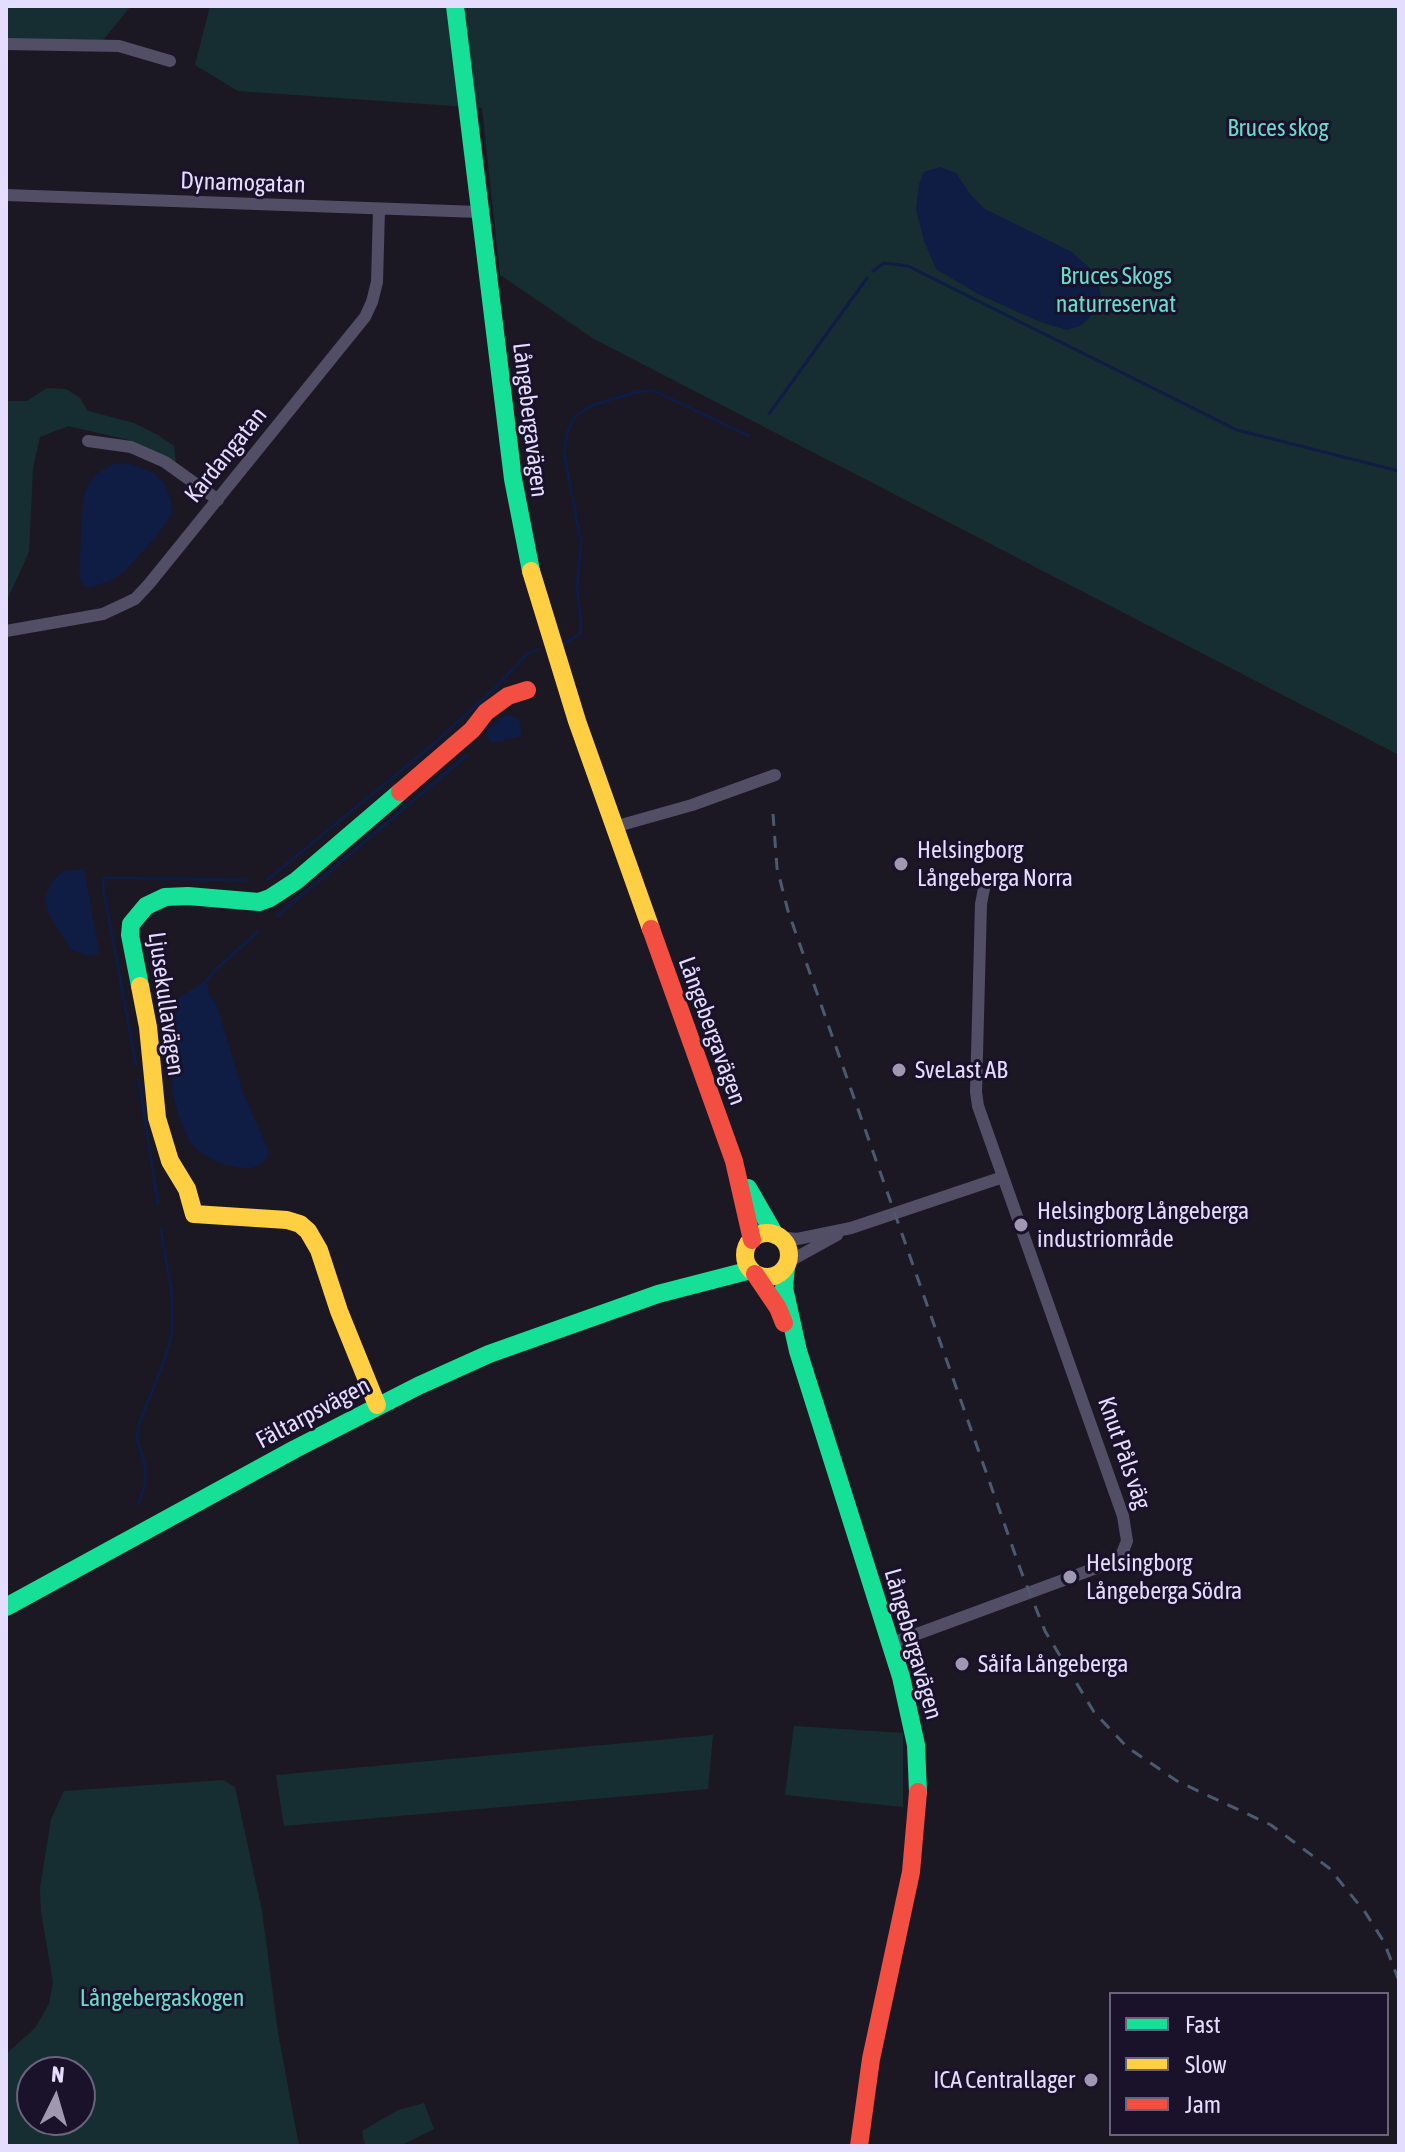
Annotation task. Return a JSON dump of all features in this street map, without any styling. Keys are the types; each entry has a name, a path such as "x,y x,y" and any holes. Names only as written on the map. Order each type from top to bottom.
{"street":[{"name":"Långebergavägen","path":"455,6 513,479 526,553 542,616 614,827 734,1161 749,1243"},
{"path":"6,44 119,46 170,61"},
{"name":"Dynamogatan","path":"6,195 479,212"},
{"name":"Kardangatan","path":"6,631 103,614 135,599 365,317 377,282 379,210"},
{"path":"88,441 131,447 165,462 218,500"},
{"name":"Ljusekullavägen","path":"377,1405 353,1349 319,1250 308,1231 287,1220 194,1214 187,1189 170,1161 157,1118 148,1027 130,935 131,924 146,906 165,897 259,902 270,898 296,881 472,730 486,712 508,696 527,690"},
{"path":"614,827 692,805 775,775"},
{"name":"Knut Påls väg","path":"890,1644 1115,1561 1127,1544 1127,1527 976,1099 981,904 985,883"},
{"name":"Långebergavägen","path":"734,1161 777,1236"},
{"path":"851,1228 787,1264 772,1277 753,1272 746,1261 749,1243 760,1234 797,1239 851,1228 1003,1177"},
{"path":"777,1236 787,1246 787,1264"},
{"name":"Fältarpsvägen","path":"6,1607 377,1405 489,1354 658,1294 719,1266 749,1243"},
{"name":"Långebergavägen","path":"787,1264 784,1288 798,1351 907,1698 915,1738 918,1797 911,1872 871,2059 859,2146"},
{"name":"Långebergavägen","path":"753,1272 778,1308 798,1351"},
{"name":"Fältarpsvägen","path":"658,1294 753,1272"}],"green space":[{"path":"6,6 131,6 103,40 6,39"},
{"name":"Bruces Skogs naturreservat","path":"210,6 1399,6 1399,755 594,339 500,275 482,108 238,91 195,65"},
{"path":"47,388 66,389 80,398 88,411 134,423 158,435 174,446 176,463 129,440 68,426 40,437 33,468 29,552 6,598 6,401 27,401"},
{"path":"794,1726 903,1733 903,1807 785,1795"},
{"path":"713,1735 708,1789 284,1826 276,1775"},
{"name":"Långebergaskogen","path":"223,1780 235,1787 262,1911 278,2033 299,2146 6,2146 6,2054 35,2028 49,2004 53,1982 40,1888 51,1819 64,1791"},
{"path":"424,2103 434,2129 400,2146 365,2146 362,2131 398,2110"}],"water":[{"path":"940,167 956,173 985,209 1072,252 1095,273 1101,295 1096,311 1082,325 1067,330 1040,322 978,294 936,269 916,210 919,184 924,172"},
{"path":"126,463 155,473 166,486 172,505 171,516 124,572 90,588 82,584 79,575 83,500 96,474 113,464"},
{"path":"506,714 519,719 522,736 491,743 486,735 489,728"},
{"path":"84,869 99,951 90,956 71,950 48,913 45,897 53,880 64,871"},
{"path":"203,982 208,984 209,994 216,1003 243,1092 269,1152 265,1161 253,1168 219,1163 201,1153 189,1141 178,1114 172,1089 177,999"}],"waterway":[{"path":"873,271 884,263 908,266 1237,430 1399,471"},
{"path":"769,414 867,278"},
{"path":"565,643 580,634 581,623 577,589 581,542 564,454 567,433 575,416 593,405 652,390 749,436"},
{"path":"267,880 430,747 494,689 526,655 539,649"},
{"path":"277,916 466,756"},
{"path":"136,1064 103,887 104,878 246,880"},
{"path":"205,983 216,969 258,932"},
{"path":"139,1080 158,1204"},
{"path":"138,1504 145,1485 145,1466 137,1439 139,1424 172,1333 172,1295 161,1230"}],"railway":[{"path":"773,814 777,868 788,911 1021,1571 1045,1631 1094,1712 1127,1747 1177,1781 1271,1825 1329,1868 1365,1912 1384,1942 1399,1981"}],"traffic: fast":[{"path":"455,6 513,479 531,571"},
{"path":"140,986 130,935 131,924 146,906 165,897 259,902 270,898 296,881 400,792"},
{"path":"748,1188 775,1235"},
{"path":"786,1267 784,1288 798,1351 901,1677 916,1745 918,1792"},
{"path":"6,1607 295,1449 418,1386 489,1354 658,1294 751,1270"}],"traffic: slow":[{"path":"531,571 577,721 651,929"},
{"path":"140,986 148,1027 157,1118 170,1161 187,1189 194,1214 287,1220 300,1224 308,1231 319,1250 339,1311 377,1405"},
{"path":"767,1233 782,1240 789,1255 782,1270 767,1277 752,1270 745,1255 752,1240 767,1233"}],"traffic: jam":[{"path":"400,792 472,730 486,712 508,696 527,690"},
{"path":"651,929 734,1161 752,1240"},
{"path":"755,1274 778,1308 784,1323"},
{"path":"859,2146 871,2059 911,1872 918,1792"}],"place":[{"name":"Helsingborg Långeberga Norra","path":"901,864"},
{"name":"SveLast AB","path":"899,1070"},
{"name":"Helsingborg Långeberga industriområde","path":"1021,1225"},
{"name":"Helsingborg Långeberga Södra","path":"1070,1577"},
{"name":"Såifa Långeberga","path":"962,1664"},
{"name":"ICA Centrallager","path":"1091,2080"}],"park label":[{"name":"Bruces skog","path":"1278,128"}]}
